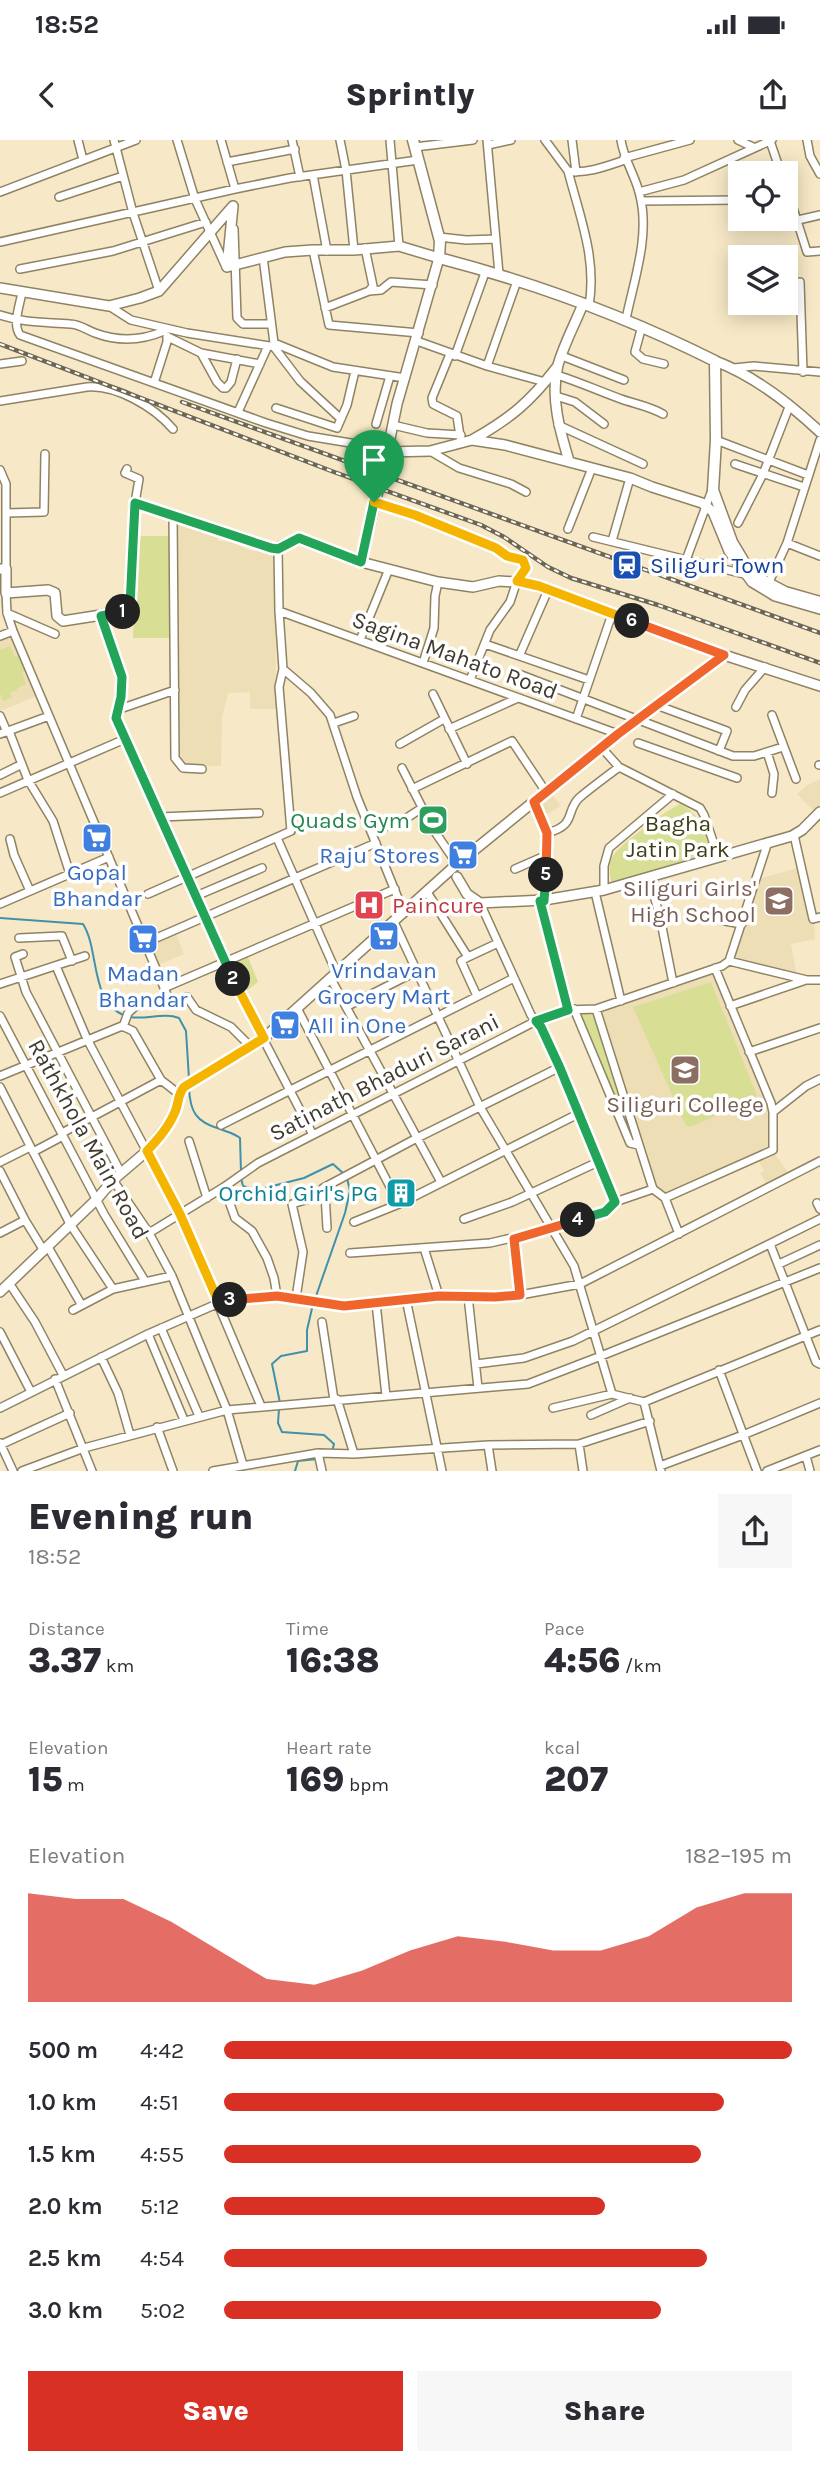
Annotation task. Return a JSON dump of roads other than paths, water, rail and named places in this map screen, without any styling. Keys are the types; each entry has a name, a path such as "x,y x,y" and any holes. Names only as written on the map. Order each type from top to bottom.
{"main road":[{"path":"414,144 439,237 439,258 499,274 626,319 715,361 716,440 712,499 736,549 755,574 777,589 820,602"}],"street":[{"path":"78,140 83,160"},
{"path":"0,192 83,160 114,144 136,140"},
{"path":"177,140 195,199 227,267"},
{"path":"220,140 235,189"},
{"path":"292,140 300,177"},
{"path":"340,140 346,170 354,250"},
{"path":"390,140 399,246"},
{"path":"414,144 473,140"},
{"path":"499,274 487,143 512,140"},
{"path":"545,140 572,172"},
{"path":"472,440 520,410 559,366 593,284 591,257 572,172 572,140"},
{"path":"621,140 624,159 640,196 644,219 626,319"},
{"path":"572,172 624,159 663,143 690,140"},
{"path":"738,140 753,147"},
{"path":"807,140 810,156 820,174"},
{"path":"640,196 684,180 771,141 777,161"},
{"path":"114,144 159,291"},
{"path":"227,162 295,149"},
{"path":"0,242 235,189 418,160"},
{"path":"313,175 327,251"},
{"path":"59,197 123,176"},
{"path":"640,196 728,200"},
{"path":"227,267 233,206"},
{"path":"0,288 109,306 159,291 233,206"},
{"path":"233,206 237,318 243,324 271,324"},
{"path":"820,215 798,220 807,252 820,251"},
{"path":"20,269 113,251 206,222"},
{"path":"439,237 496,239"},
{"path":"227,267 263,257 313,250 399,246 439,258 405,378 384,468"},
{"path":"365,248 373,286 369,291"},
{"path":"313,250 330,325 418,337 453,355 545,382"},
{"path":"263,257 274,346 300,381 341,419"},
{"path":"461,439 457,416 433,404 432,398 453,355 486,270"},
{"path":"487,366 517,281"},
{"path":"325,308 369,291 381,290 391,282 433,285"},
{"path":"800,282 803,372"},
{"path":"22,292 16,330 20,335 308,436 387,451 430,451 461,439"},
{"path":"109,306 124,317 163,331 201,353 260,363"},
{"path":"0,315 17,321 75,324 99,334 125,340 152,337 163,331 274,346 333,367 405,378"},
{"path":"642,326 635,352 643,359 664,364"},
{"path":"154,383 163,331"},
{"path":"238,412 260,363 274,346"},
{"path":"201,353 223,388 231,382 237,359"},
{"path":"0,364 22,361"},
{"path":"715,361 734,368 819,430"},
{"path":"559,366 624,380"},
{"path":"559,366 556,397 558,424 569,461"},
{"path":"559,366 582,382 621,399 649,406 663,414"},
{"path":"734,368 754,366 820,372"},
{"path":"276,408 337,428 347,405 355,371"},
{"path":"376,424 390,376"},
{"path":"0,401 87,387 101,388 147,407 160,415 173,429"},
{"path":"556,397 580,405 592,418 604,424"},
{"path":"738,523 763,474 789,407"},
{"path":"558,424 643,464"},
{"path":"393,425 505,445 712,499"},
{"path":"716,440 808,475"},
{"path":"769,582 787,542 820,440"},
{"path":"430,451 458,468 511,484 526,492"},
{"path":"6,513 44,512 45,454"},
{"path":"735,464 804,487"},
{"path":"568,529 592,468"},
{"path":"6,593 53,592 57,598 57,616 63,621 125,612 130,606 135,503 139,479 125,473 127,469"},
{"path":"0,470 6,481 3,569 6,613 164,988 170,1001 187,996 196,1010 231,1027 250,1046"},
{"path":"612,541 630,478"},
{"path":"361,562 378,491"},
{"path":"687,560 712,499"},
{"path":"712,499 714,514 729,551 744,574 775,596 820,609"},
{"path":"374,502 415,515 496,548 507,556 523,560 526,568 517,581 510,602 491,629 470,680"},
{"path":"135,503 278,549 299,538 361,562 438,582 473,587 494,582 517,581 724,655 820,686"},
{"path":"173,514 176,761 183,768 202,769"},
{"path":"593,537 744,574"},
{"path":"787,542 820,556"},
{"path":"148,894 290,832 279,687 283,669 278,549"},
{"path":"360,640 389,569"},
{"path":"423,663 434,628 438,582"},
{"path":"520,654 548,590"},
{"name":"Sagina Mahato Road","path":"279,611 618,734"},
{"path":"6,613 55,634"},
{"path":"576,719 612,614"},
{"path":"101,616 122,677 116,718 124,738 225,961 313,1135"},
{"path":"0,636 13,631"},
{"path":"485,643 589,680"},
{"path":"0,1292 147,1151 172,1119 181,1091 264,1038 457,864 601,747 724,655"},
{"path":"736,706 745,690 765,667"},
{"path":"283,669 323,705 334,723 357,797 404,913"},
{"path":"516,673 733,755 749,757 783,747"},
{"path":"117,710 175,690"},
{"path":"433,694 467,764"},
{"path":"449,729 518,698"},
{"path":"656,705 727,731 719,751"},
{"path":"772,715 796,779"},
{"path":"0,716 20,765 53,821 70,874"},
{"path":"5,732 49,716"},
{"path":"334,723 355,716"},
{"path":"400,744 444,719"},
{"path":"0,793 124,738"},
{"path":"412,789 512,741 546,792"},
{"path":"638,743 737,778"},
{"path":"601,747 619,767 702,811 718,856"},
{"path":"767,752 774,774 772,793"},
{"path":"728,773 733,755"},
{"path":"0,775 20,765"},
{"path":"547,833 565,824 575,803 619,767"},
{"path":"402,768 433,829 457,864 457,877 467,894 480,903 532,1017 541,1027 615,1202"},
{"path":"621,1001 600,891 604,866 609,848 673,794"},
{"path":"534,802 547,833 542,901 571,1010 630,1143 638,1145"},
{"path":"371,832 422,808"},
{"path":"480,903 542,901 600,891 649,878 794,835 820,812"},
{"path":"160,817 259,813"},
{"path":"794,835 813,919 820,917"},
{"path":"276,838 315,924 346,1007 441,1182"},
{"path":"10,839 30,891"},
{"path":"768,841 729,961 820,980"},
{"path":"146,942 376,843"},
{"path":"515,869 547,855"},
{"path":"1,903 109,857"},
{"path":"196,896 262,869"},
{"path":"444,876 457,877"},
{"path":"649,878 673,983"},
{"path":"164,988 394,889"},
{"path":"427,892 468,957"},
{"path":"719,920 742,924"},
{"path":"394,922 480,1107 554,1228 574,1266 612,1394"},
{"path":"19,939 62,936 72,961"},
{"path":"477,996 461,961 498,943"},
{"path":"23,954 15,957 26,992 92,1117 117,1177 172,1276 227,1410 243,1465"},
{"path":"0,984 85,956"},
{"name":"Satinath Bhaduri Sarani","path":"149,1233 241,1174 352,1114 458,1063 536,1021 571,1010 596,1009 729,961"},
{"path":"56,966 87,1040 180,1214 261,1406"},
{"path":"664,1198 773,1150 773,1112 715,968"},
{"path":"346,1007 417,971"},
{"path":"221,1125 514,978"},
{"path":"730,1006 807,979"},
{"path":"0,1076 125,1021 139,1003"},
{"path":"596,1009 653,1189 664,1198 679,1234"},
{"path":"298,1010 399,1203"},
{"name":"Rathkhola Main Road","path":"0,1016 97,1199 145,1281"},
{"path":"125,1021 162,1080 181,1091"},
{"path":"750,1052 820,1028"},
{"path":"327,1228 323,1188 417,1138 560,1068"},
{"path":"773,1112 806,1086 820,1079"},
{"path":"0,1162 62,1135 162,1080"},
{"path":"0,1087 69,1224 113,1289"},
{"path":"354,1222 399,1203 578,1114"},
{"path":"189,1141 206,1198"},
{"path":"0,1408 148,1334 219,1303 237,1298 277,1296 344,1306 439,1296 520,1295 580,1284 820,1161"},
{"path":"464,1219 532,1193 598,1162"},
{"path":"0,1171 24,1220 81,1304"},
{"path":"224,1187 235,1218 252,1231 267,1258 277,1296"},
{"path":"350,1253 514,1239 605,1212 615,1202 653,1189"},
{"path":"296,1298 303,1252 292,1204 325,1194"},
{"path":"476,1364 524,1358 594,1333 820,1219"},
{"path":"0,1233 24,1220"},
{"path":"514,1239 520,1295"},
{"path":"770,1244 816,1362 820,1364"},
{"path":"779,1264 820,1245"},
{"path":"424,1248 439,1296"},
{"path":"22,1471 84,1448 227,1410 528,1384 820,1268"},
{"path":"72,1310 113,1289 172,1276"},
{"path":"9,1283 35,1322 59,1377 92,1471"},
{"path":"468,1296 478,1388"},
{"path":"405,1299 442,1471"},
{"path":"376,1303 386,1396"},
{"path":"321,1322 335,1399 354,1454"},
{"path":"161,1328 199,1416"},
{"path":"553,1408 612,1394 644,1402 820,1330"},
{"path":"0,1332 31,1392"},
{"path":"148,1334 184,1420"},
{"path":"102,1357 118,1393 131,1435"},
{"path":"719,1370 757,1471"},
{"path":"591,1415 630,1398"},
{"path":"644,1402 660,1468 820,1402"},
{"path":"13,1471 0,1444 70,1413"},
{"path":"213,1471 243,1465 320,1459 343,1453 488,1445 579,1444 650,1421"},
{"path":"157,1427 173,1471"},
{"path":"579,1444 583,1471"},
{"path":"488,1445 492,1471"},
{"path":"767,1471 820,1450"},
{"path":"806,1456 810,1471"}],"waterway":[{"path":"0,918 83,924 92,948 100,987 114,1009 125,1016"},
{"path":"130,1017 179,1018 186,1031 189,1079"},
{"path":"189,1088 193,1110 200,1119 240,1138 241,1172"},
{"path":"241,1178 243,1186 257,1190 304,1178 333,1164 344,1174"},
{"path":"315,1299 345,1213 350,1191 347,1178"},
{"path":"280,1403 272,1364 281,1356 307,1351 307,1330 313,1304"},
{"path":"279,1409 278,1423 282,1432 324,1435 334,1444 332,1452"},
{"path":"295,1471 298,1461 317,1459"}],"railway":[{"path":"0,344 334,472 481,525 548,567 571,578 658,605 820,663"},
{"path":"182,402 820,633"}],"place":[{"name":"Siliguri Town","path":"627,565"},
{"name":"Quads Gym","path":"433,820"},
{"name":"Gopal Bhandar","path":"97,838"},
{"name":"Raju Stores","path":"463,855"},
{"name":"Siliguri Girls' High School","path":"779,901"},
{"name":"Paincure","path":"369,905"},
{"name":"Vrindavan Grocery Mart","path":"384,936"},
{"name":"Madan Bhandar","path":"143,939"},
{"name":"All in One","path":"285,1025"},
{"name":"Siliguri College","path":"685,1070"},
{"name":"Orchid Girl's PG","path":"401,1193"}],"park label":[{"name":"Bagha Jatin Park","path":"678,836"}]}
